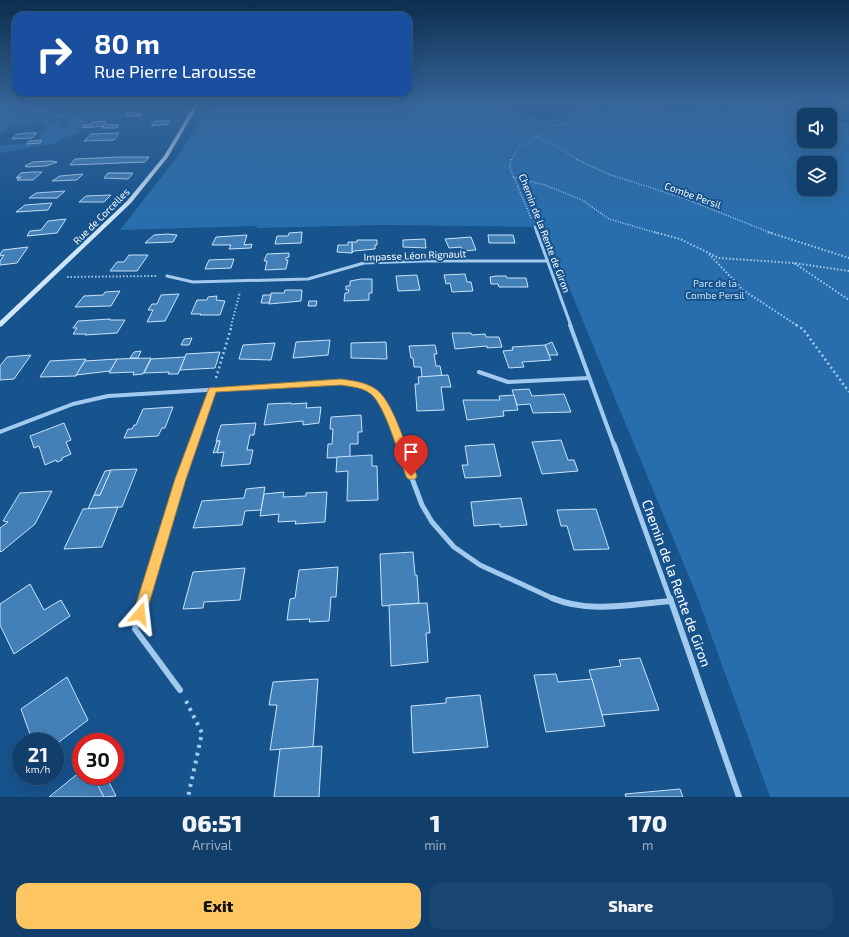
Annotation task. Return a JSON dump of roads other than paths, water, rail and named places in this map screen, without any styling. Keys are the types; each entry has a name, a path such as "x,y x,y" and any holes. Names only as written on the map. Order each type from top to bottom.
{"main road":[{"name":"Rue de Corcelles","path":"0,325 109,222 145,184 176,141"}],"street":[{"name":"Chemin de la Rente de Giron","path":"535,228 546,262 671,601 739,797"},
{"name":"Impasse Léon Rignault","path":"167,276 193,282 308,279 364,263 430,261 546,262"},
{"path":"479,372 508,382 590,378"},
{"path":"0,432 73,404 98,398 341,382 362,385 374,392 385,405 422,505 428,517 444,537 472,562 568,604 597,607 671,601"},
{"path":"180,690 135,629 180,479 212,390"}],"park label":[{"name":"Parc de la Combe Persil","path":"715,288"}]}
